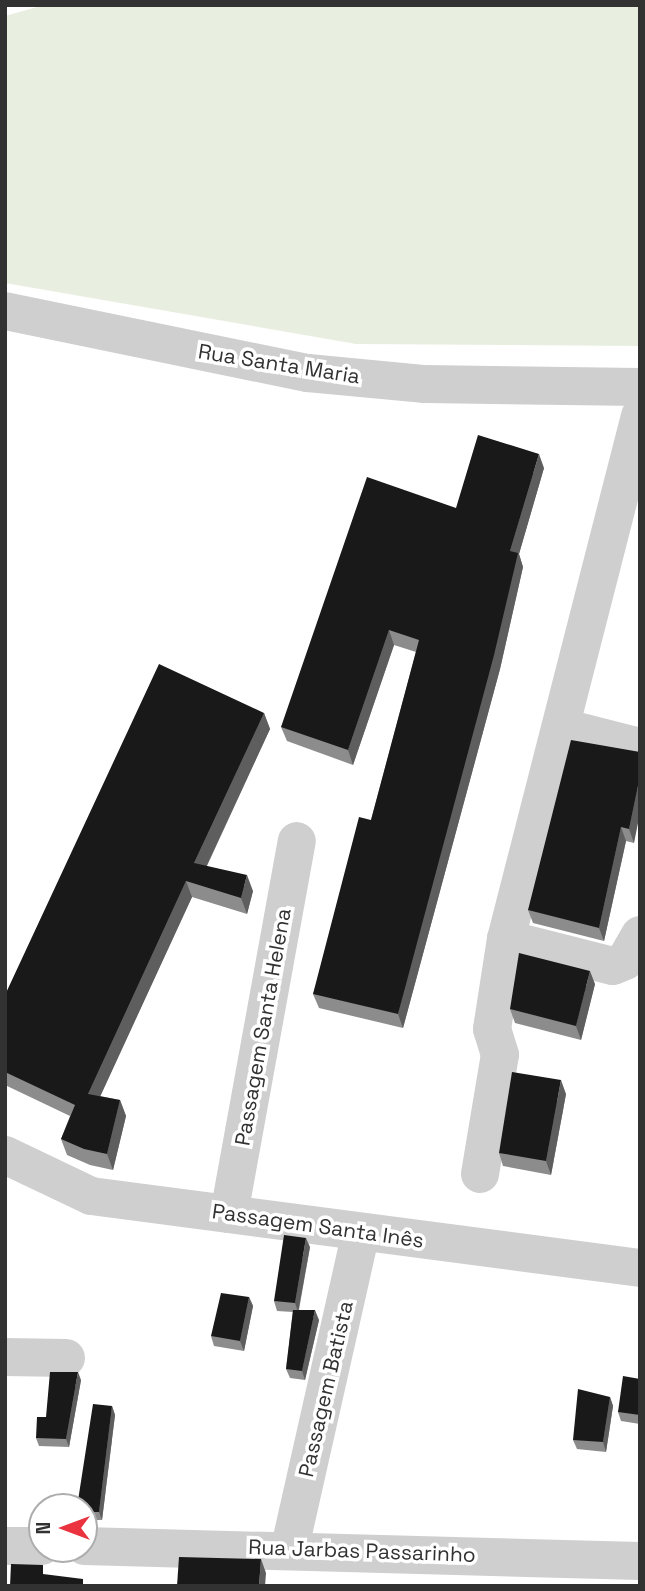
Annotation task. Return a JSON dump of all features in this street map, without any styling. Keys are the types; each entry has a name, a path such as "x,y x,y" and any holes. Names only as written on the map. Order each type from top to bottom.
{"street":[{"name":"Rua Santa Maria","path":"5,311 308,373 425,384 640,387"},
{"path":"480,1174 500,1055 492,1029 506,939 640,416"},
{"path":"561,727 640,747"},
{"name":"Passagem Santa Helena","path":"229,1214 297,841"},
{"path":"506,939 613,966 625,961 640,935"},
{"name":"Passagem Santa Inês","path":"5,1155 91,1196 640,1268"},
{"name":"Passagem Batista","path":"290,1547 361,1232"},
{"path":"5,1357 66,1359"},
{"path":"5,1546 28,1546"},
{"name":"Rua Jarbas Passarinho","path":"98,1546 290,1547 640,1561"}],"green space":[{"path":"44,5 640,5 640,346 356,344 5,283 5,16"}],"building":[{"path":"478,435 539,454 510,551 518,553 494,655 398,1014 313,994 359,817 371,820 419,640 389,630 348,750 281,727 367,477 456,508"},
{"path":"159,664 264,713 194,863 247,875 241,898 186,881 88,1094 120,1100 107,1154 84,1149 61,1139 75,1105 5,1072 5,995"},
{"path":"571,740 640,752 640,776 629,829 621,827 599,928 528,910"},
{"path":"519,953 590,971 576,1026 510,1009"},
{"path":"512,1072 561,1080 546,1161 499,1153"},
{"path":"284,1235 306,1238 295,1303 274,1301"},
{"path":"221,1293 249,1297 240,1341 211,1336"},
{"path":"293,1310 315,1310 302,1371 286,1369"},
{"path":"50,1372 78,1372 66,1439 36,1438 37,1417 46,1417"},
{"path":"623,1376 640,1379 640,1415 618,1412"},
{"path":"578,1389 610,1397 603,1442 573,1440"},
{"path":"93,1404 112,1406 99,1512 98,1493 79,1493"},
{"path":"179,1557 261,1559 259,1586 177,1586"},
{"path":"11,1564 43,1565 43,1574 83,1579 83,1586 10,1586"}]}
